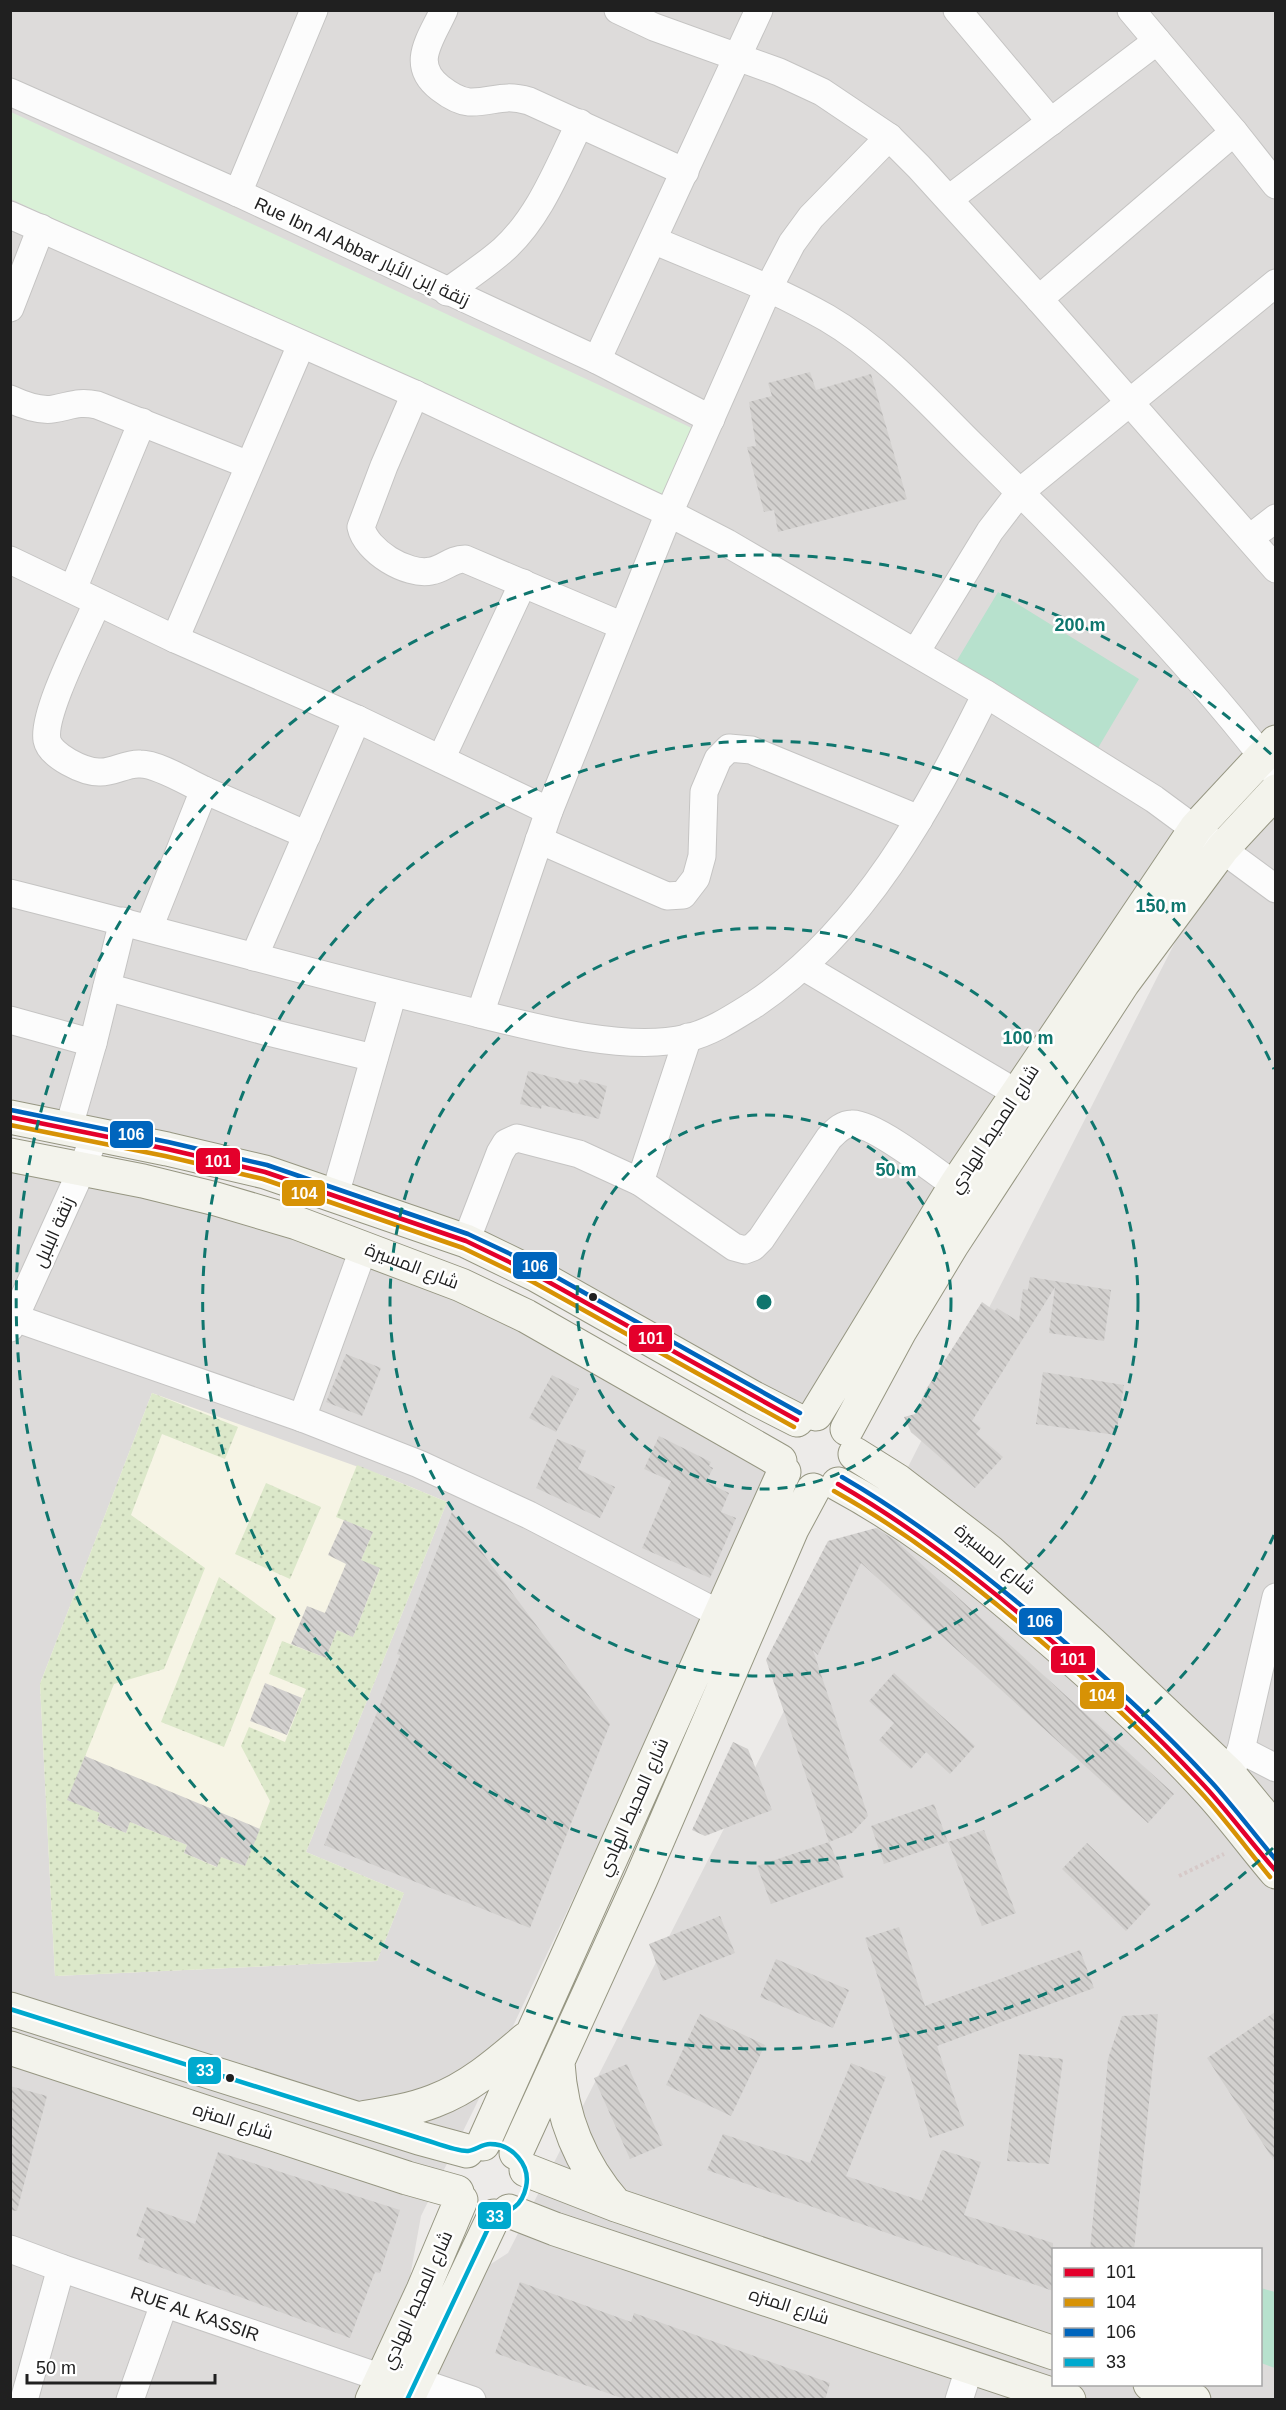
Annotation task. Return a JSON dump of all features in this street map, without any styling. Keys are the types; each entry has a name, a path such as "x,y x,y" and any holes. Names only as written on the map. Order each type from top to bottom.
{"street":[{"path":"238,193 314,10"},
{"path":"444,10 423,58 424,71 431,82 458,100 471,102 513,97 529,101 685,172"},
{"path":"618,10 654,27 740,56 822,92 889,137 949,199 1039,299 1275,568"},
{"path":"597,360 740,56 759,10"},
{"path":"957,10 1051,122"},
{"path":"949,199 1051,122 1145,21 1275,185"},
{"name":"Rue Ibn Al Abbar زنقة إبن الأبار","path":"10,92 238,193 597,360 711,419"},
{"path":"447,292 503,250 519,233 536,208 580,123"},
{"path":"1039,299 1234,132"},
{"path":"480,1014 549,811 669,513 768,290 792,243 811,217 889,137"},
{"path":"10,215 415,394 669,513 727,543 916,652 1154,799 1197,828 1275,889"},
{"path":"10,308 41,228"},
{"path":"653,240 827,318 863,342 936,408 1020,492 1144,620 1223,708 1271,757"},
{"path":"916,652 990,531 1020,492 1275,283"},
{"path":"175,639 301,345"},
{"path":"415,394 367,509 361,527 363,538 381,555 405,567 423,572 433,571 456,559 465,559 623,626"},
{"path":"10,399 42,409 54,409 83,402 114,410 249,465"},
{"path":"73,589 142,422"},
{"path":"1250,538 1275,518"},
{"path":"10,560 175,639 357,719 549,811"},
{"path":"441,759 523,583"},
{"path":"97,603 51,709 46,728 47,743 58,755 80,768 100,772 140,764 157,769 308,835"},
{"path":"10,893 480,1014 608,1040 650,1043 688,1037 718,1026 747,1009 786,982 832,939 886,870 944,779 986,694"},
{"path":"254,957 357,719"},
{"path":"539,840 667,896 682,895 696,878 702,856 704,792 718,759 729,748 751,750 918,819"},
{"name":"شارع المحيط الهادي","path":"806,1417 968,1194 1029,1100 1197,828 1271,757"},
{"path":"149,927 204,790"},
{"name":"شارع المحيط الهادي","path":"1029,1100 1123,983 1223,848 1275,791"},
{"name":"زنقة البلبل","path":"13,1323 82,1169 81,1132 93,1043 123,921"},
{"path":"804,967 1029,1100"},
{"path":"107,987 268,1032 374,1058"},
{"path":"335,1195 393,993"},
{"path":"10,1020 93,1043"},
{"path":"640,1182 688,1037"},
{"path":"10,1118 266,1172 466,1241 536,1275 754,1398 806,1417 833,1418 851,1441 850,1471 826,1487 799,1486 782,1466 782,1438 785,1431 806,1417"},
{"path":"466,1241 500,1153 511,1140 517,1138 529,1139 579,1154 640,1182 718,1238 744,1250 753,1247 760,1239 829,1138 841,1127 853,1124 866,1127 968,1194"},
{"name":"شارع المسيرة","path":"10,1155 216,1199 297,1223 461,1285 526,1316 782,1466"},
{"name":"شارع المحيط الهادي","path":"851,1441 900,1331 968,1194"},
{"path":"302,1418 364,1247"},
{"path":"13,1323 302,1418 419,1464 529,1515 748,1628"},
{"name":"شارع المسيرة","path":"851,1441 898,1481 989,1551 1091,1643 1226,1772 1263,1836 1275,1872"},
{"name":"شارع المحيط الهادي","path":"475,2147 530,2036 719,1615 782,1466"},
{"name":"شارع المحيط الهادي","path":"521,2162 558,2062 663,1830 792,1529 826,1487"},
{"name":"شارع المسيرة","path":"826,1487 884,1508 961,1564 1066,1653 1148,1729 1226,1772"},
{"path":"1275,1597 1226,1772 1275,1768"},
{"path":"10,2009 357,2119 475,2147 502,2144 521,2162 616,2205 1052,2353"},
{"path":"357,2119 420,2106 449,2095 530,2036"},
{"name":"شارع المنزه","path":"10,2048 459,2196"},
{"path":"558,2062 563,2104 576,2144 594,2178 616,2205"},
{"path":"475,2147 459,2160 454,2183 459,2196 474,2212 502,2213 521,2201 528,2182 521,2162"},
{"name":"شارع المحيط الهادي","path":"377,2389 423,2290 459,2196"},
{"name":"شارع المحيط الهادي","path":"412,2390 502,2213"},
{"name":"شارع المنزه","path":"502,2213 1069,2400"},
{"name":"RUE AL KASSIR","path":"10,2248 164,2304 377,2389"},
{"path":"24,2400 61,2268"},
{"path":"130,2400 164,2304"},
{"path":"959,2400 970,2366"},
{"path":"1153,2386 1194,2400"},
{"path":"412,2390 472,2400"}],"path":[{"path":"1179,1876 1263,1836"}],"shaded area":[{"path":"11,11 1275,11 1275,743 798,1419 466,1241 11,1117"},
{"path":"1275,796 1275,2399 391,2400 438,2298 508,2253 1223,848"},
{"path":"11,1153 364,1247 776,1467 475,2107 421,2216 388,2399 11,2400"},
{"path":"152,1393 389,1478 447,1502 306,1852 404,1893 377,1961 55,1976 40,1684"}],"green space":[{"path":"11,112 694,429 661,501 11,199"},
{"path":"998,592 1139,679 1095,753 953,667"},
{"path":"152,1393 238,1427 225,1459 162,1434 131,1515 205,1568 164,1669 114,1684 68,1799 100,1813 97,1821 126,1833 130,1822 187,1845 184,1853 216,1867 221,1857 245,1866 270,1801 241,1746 249,1727 285,1742 306,1689 269,1674 282,1641 326,1658 337,1630 353,1637 380,1569 361,1560 373,1532 336,1517 357,1465 447,1502 306,1852 404,1893 377,1961 55,1976 40,1684"},
{"path":"266,1483 321,1507 290,1579 235,1554"},
{"path":"219,1577 276,1618 224,1747 161,1722"},
{"path":"1262,2288 1275,2292 1275,2368 1262,2363"}],"building":[{"path":"810,372 816,390 871,374 907,499 778,532 774,510 764,512 747,447 756,446 749,402 772,396 768,383"},
{"path":"528,1071 578,1084 580,1079 607,1086 599,1119 542,1105 541,1109 520,1104"},
{"path":"1030,1277 1111,1290 1104,1341 1049,1333 1055,1287 972,1421 981,1428 976,1434 1003,1457 975,1488 911,1432 904,1417 915,1414 927,1388 982,1302 995,1311 997,1308 1019,1322 1023,1289 1028,1290"},
{"path":"346,1354 381,1368 362,1416 326,1402"},
{"path":"1043,1372 1124,1385 1116,1435 1036,1424"},
{"path":"552,1375 579,1389 556,1432 529,1418"},
{"path":"659,1436 711,1462 709,1466 713,1468 706,1482 729,1493 721,1512 736,1518 710,1578 642,1548 671,1481 644,1469"},
{"path":"557,1439 586,1451 578,1469 615,1487 600,1518 536,1488"},
{"path":"452,1512 610,1724 530,1928 324,1845 400,1655 397,1654"},
{"path":"344,1520 373,1532 361,1560 380,1568 353,1637 337,1630 326,1658 291,1644 307,1606 325,1613 346,1564 328,1555"},
{"path":"876,1528 896,1541 1174,1794 1148,1823 861,1563 818,1655 813,1650 868,1816 852,1833 829,1842 766,1660 828,1541"},
{"path":"894,1673 975,1746 950,1774 926,1752 911,1769 879,1740 894,1723 869,1701"},
{"path":"265,1683 302,1698 287,1735 250,1721"},
{"path":"733,1742 748,1749 772,1810 705,1836 692,1830"},
{"path":"85,1756 260,1829 245,1866 221,1857 217,1867 184,1853 187,1845 130,1822 126,1833 97,1821 100,1813 67,1800"},
{"path":"934,1804 948,1842 884,1864 871,1826"},
{"path":"984,1830 1016,1913 982,1926 948,1842"},
{"path":"829,1842 844,1877 771,1904 757,1866"},
{"path":"1087,1843 1151,1904 1126,1931 1062,1869"},
{"path":"720,1916 735,1953 663,1981 649,1944"},
{"path":"899,1927 925,2006 1080,1950 1094,1988 937,2046 964,2126 930,2138 865,1938"},
{"path":"776,1959 849,1990 833,2028 760,1997"},
{"path":"1275,2012 1275,2162 1207,2058"},
{"path":"700,2014 765,2045 731,2116 666,2085"},
{"path":"1158,2014 1134,2248 1090,2248 1108,2059 1122,2016"},
{"path":"1019,2054 1063,2059 1049,2164 1007,2161"},
{"path":"851,2063 886,2077 846,2176 922,2201 942,2150 981,2162 964,2215 1053,2243 1052,2291 707,2170 723,2134 810,2163"},
{"path":"627,2064 663,2145 630,2159 594,2078"},
{"path":"10,2086 47,2096 17,2211 10,2210"},
{"path":"218,2152 400,2210 380,2273 375,2272 350,2338 138,2259 145,2239 136,2236 147,2207 195,2224"},
{"path":"520,2282 631,2322 634,2313 830,2383 825,2400 627,2400 495,2353"}],"transit line":[{"name":"106","path":"11,1110 267,1165 468,1234 540,1268 800,1413"},
{"name":"101","path":"10,1117 167,1149 265,1172 466,1241 536,1275 797,1420"},
{"name":"104","path":"10,1125 165,1156 263,1179 463,1248 533,1282 794,1427"},
{"name":"106","path":"842,1477 948,1547 1091,1665 1155,1724 1195,1765 1223,1795 1276,1860"},
{"name":"101","path":"838,1484 891,1517 942,1553 1016,1611 1084,1669 1148,1728 1189,1770 1276,1871"},
{"name":"104","path":"834,1491 938,1559 1012,1617 1080,1675 1144,1734 1204,1796 1270,1877"},
{"name":"33","path":"10,2009 451,2148 468,2151 487,2144 498,2145 518,2157 526,2171 527,2179 522,2199 515,2207 494,2216 407,2400"}]}
